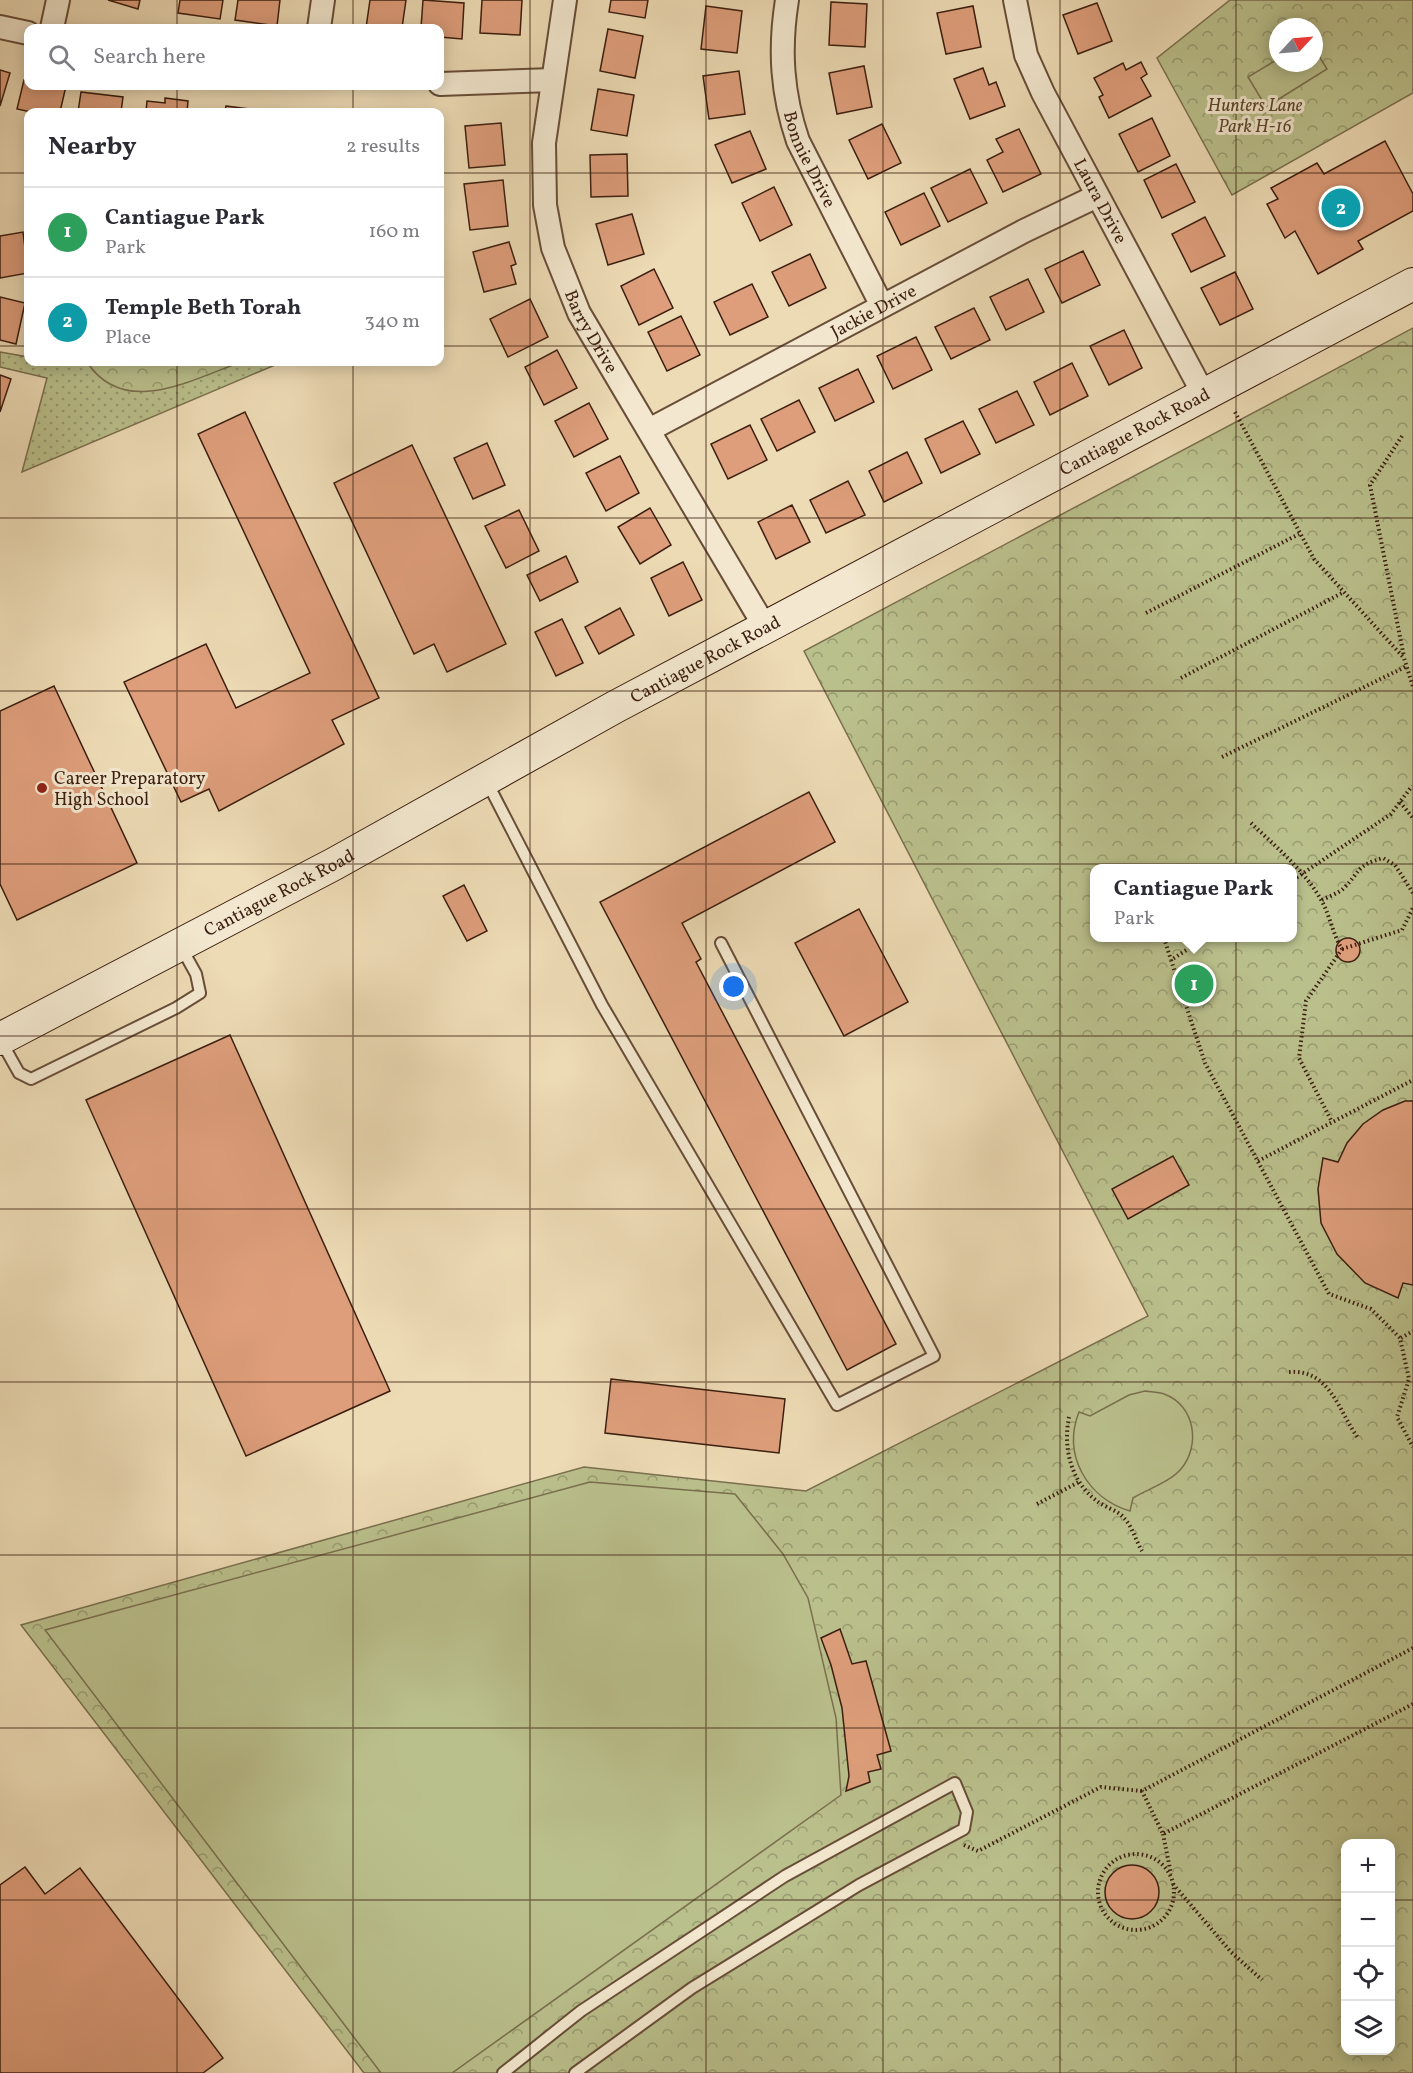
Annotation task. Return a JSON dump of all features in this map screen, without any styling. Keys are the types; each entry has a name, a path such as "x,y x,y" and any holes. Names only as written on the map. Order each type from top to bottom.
{"main road":[{"name":"Cantiague Rock Road","path":"0,1039 340,860 765,627 1413,284"}],"street":[{"path":"53,24 58,0"},
{"path":"320,24 323,0"},
{"name":"Barry Drive","path":"565,0 544,143 543,178 553,248 579,313 765,627"},
{"name":"Bonnie Drive","path":"787,0 782,30 782,79 789,115 798,141 882,306"},
{"name":"Laura Drive","path":"1015,0 1026,55 1043,93 1204,395"},
{"path":"0,27 24,32"},
{"path":"444,84 553,80"},
{"name":"Jackie Drive","path":"649,430 1023,231 1097,196"}],"lane":[{"path":"486,779 602,1005 837,1405 934,1356 721,943"},
{"path":"0,1039 19,1073 31,1079 176,1008 200,993 196,974 179,944"},
{"path":"504,2073 581,2011 785,1876 955,1783 967,1812 964,1829 859,1885 692,1988 576,2073"}],"path":[{"path":"1235,412 1314,560 1404,658"},
{"path":"1402,436 1370,485 1404,658 1413,687"},
{"path":"1146,613 1299,534"},
{"path":"1181,678 1344,592"},
{"path":"1222,757 1407,666"},
{"path":"1297,877 1391,814 1413,785"},
{"path":"1400,802 1413,818"},
{"path":"1251,823 1294,864"},
{"path":"1322,900 1344,889 1353,874 1367,863 1383,858 1395,865 1413,893"},
{"path":"1297,867 1322,900 1334,936 1342,949"},
{"path":"1332,1122 1299,1058 1306,1001 1342,949 1401,930 1413,908"},
{"path":"1165,942 1205,1063 1329,1294 1371,1309 1400,1338 1409,1379 1397,1417 1413,1447"},
{"path":"1171,960 1199,942"},
{"path":"1258,1161 1413,1080"},
{"path":"1400,1338 1413,1331"},
{"path":"1289,1372 1302,1371 1323,1381 1358,1438"},
{"path":"1069,1417 1066,1434 1069,1456 1079,1482 1094,1499 1124,1516 1142,1551"},
{"path":"1037,1504 1079,1482"},
{"path":"947,1838 978,1851 1101,1787 1142,1791 1413,1648"},
{"path":"1163,1834 1413,1704"},
{"path":"1142,1791 1163,1834 1173,1885 1170,1909 1154,1926 1143,1929 1131,1930 1110,1919 1099,1898 1099,1885 1103,1873 1123,1856 1149,1856 1169,1873 1173,1885 1231,1952 1262,1980"}],"green space":[{"name":"Hunters Lane Park H-16","path":"1230,0 1413,0 1413,93 1232,195 1157,58"},
{"path":"1269,64 1269,72 1322,72 1266,107 1248,77"},
{"path":"1413,328 1413,2073 364,2073 21,1625 584,1467 806,1491 1148,1316 804,651"},
{"path":"0,352 24,356 24,366 273,366 22,472 47,378 0,367"},
{"path":"91,366 231,366 181,385 160,390 139,392 120,388 102,379"},
{"path":"1145,1391 1164,1394 1183,1407 1192,1427 1193,1438 1191,1449 1181,1469 1165,1482 1133,1498 1130,1511 1102,1496 1090,1485 1082,1473 1076,1459 1075,1428 1079,1412 1090,1416 1129,1395"},
{"path":"590,1482 735,1494 783,1554 808,1598 836,1718 841,1795 452,2073 381,2073 45,1630"}],"building":[{"path":"108,0 140,0 138,9"},
{"path":"180,0 223,0 220,19 178,13"},
{"path":"238,0 280,0 277,24 235,20"},
{"path":"370,0 406,0 403,24 367,24"},
{"path":"423,0 464,3 462,39 444,37 444,24 421,24"},
{"path":"482,0 522,0 520,35 480,33"},
{"path":"611,0 648,0 645,18 609,12"},
{"path":"831,2 867,4 865,47 829,45"},
{"path":"1097,3 1112,41 1078,54 1063,15"},
{"path":"706,6 742,11 737,53 701,49"},
{"path":"973,6 981,47 946,54 937,13"},
{"path":"608,29 643,36 635,78 600,71"},
{"path":"1141,62 1147,74 1141,78 1151,96 1109,118 1099,97 1103,95 1094,78 1123,63 1126,70"},
{"path":"864,66 872,107 837,114 829,73"},
{"path":"983,68 989,85 996,82 1005,106 970,119 954,79"},
{"path":"0,70 10,73 0,106"},
{"path":"739,71 745,114 709,119 703,76"},
{"path":"24,80 24,90 65,90 61,108 17,109"},
{"path":"598,89 634,95 627,136 591,130"},
{"path":"81,92 123,97 122,108 79,108"},
{"path":"165,98 188,101 187,108 146,108 147,101 165,103"},
{"path":"1152,118 1170,156 1138,172 1119,134"},
{"path":"501,123 505,165 469,168 465,126"},
{"path":"882,124 901,163 868,179 849,140"},
{"path":"1019,129 1041,174 1003,192 987,160 1003,152 996,139"},
{"path":"750,131 766,169 732,183 715,145"},
{"path":"1385,141 1413,194 1413,211 1358,241 1363,249 1318,274 1295,231 1285,238 1267,204 1278,199 1271,188 1317,163 1324,174"},
{"path":"627,154 628,196 591,197 590,155"},
{"path":"1176,164 1195,202 1162,218 1144,180"},
{"path":"970,169 987,203 948,222 931,188"},
{"path":"503,180 508,226 470,230 464,184"},
{"path":"774,187 792,225 760,241 742,203"},
{"path":"924,193 940,226 901,245 885,212"},
{"path":"632,214 644,254 608,265 596,224"},
{"path":"1205,217 1225,256 1191,272 1172,234"},
{"path":"23,232 24,274 0,278 0,236"},
{"path":"509,242 516,264 511,266 516,284 484,292 473,252"},
{"path":"1083,251 1100,285 1062,303 1045,269"},
{"path":"810,254 826,288 789,306 772,272"},
{"path":"654,269 673,308 639,325 621,286"},
{"path":"1235,272 1253,309 1220,325 1201,288"},
{"path":"1028,279 1044,312 1006,330 990,297"},
{"path":"752,284 768,317 730,335 714,302"},
{"path":"0,297 24,303 16,344 0,340"},
{"path":"530,299 548,337 508,357 490,319"},
{"path":"974,308 990,340 951,359 935,327"},
{"path":"681,316 700,355 667,371 648,332"},
{"path":"1124,330 1142,368 1109,385 1090,346"},
{"path":"916,337 932,370 893,389 877,356"},
{"path":"557,350 577,388 544,405 525,367"},
{"path":"1072,363 1088,396 1050,415 1034,382"},
{"path":"858,369 874,402 835,421 819,388"},
{"path":"0,375 11,379 0,412"},
{"path":"1017,391 1034,425 996,443 979,409"},
{"path":"799,400 815,432 777,451 761,419"},
{"path":"589,403 608,439 574,457 555,421"},
{"path":"245,412 379,698 332,720 344,744 219,811 209,789 181,802 124,682 206,644 236,708 310,673 198,434"},
{"path":"963,421 980,454 941,473 925,439"},
{"path":"750,425 767,460 728,479 711,444"},
{"path":"487,443 505,485 473,499 454,458"},
{"path":"412,445 506,644 447,672 434,644 414,654 334,483"},
{"path":"907,452 922,483 884,502 869,471"},
{"path":"620,456 639,493 606,511 586,473"},
{"path":"848,481 865,515 826,533 810,500"},
{"path":"792,505 810,542 776,559 758,522"},
{"path":"650,508 671,545 640,564 618,527"},
{"path":"519,510 539,551 506,568 485,526"},
{"path":"566,556 578,582 540,601 527,575"},
{"path":"683,562 702,600 669,616 651,578"},
{"path":"620,608 634,635 599,654 585,627"},
{"path":"562,619 583,663 556,676 535,632"},
{"path":"54,686 137,863 17,920 0,884 0,711"},
{"path":"809,792 835,842 682,923 701,959 696,962 896,1344 847,1370 600,902"},
{"path":"464,885 487,931 467,941 443,896"},
{"path":"859,909 908,1002 844,1036 795,943"},
{"path":"1348,938 1357,941 1360,950 1357,959 1348,962 1339,959 1336,950 1339,941"},
{"path":"230,1035 390,1391 246,1456 86,1100"},
{"path":"1405,1101 1413,1101 1413,1285 1403,1283 1398,1298 1365,1283 1337,1254 1321,1223 1318,1189 1323,1158 1338,1162 1347,1143 1363,1124 1383,1110"},
{"path":"1173,1156 1189,1185 1128,1219 1112,1189"},
{"path":"611,1379 785,1399 779,1453 605,1433"},
{"path":"840,1629 852,1664 866,1661 891,1751 877,1755 881,1769 868,1772 870,1782 846,1791 849,1776 842,1708 831,1665 821,1638"},
{"path":"1132,1865 1142,1867 1151,1873 1157,1882 1159,1892 1157,1902 1151,1911 1142,1917 1132,1919 1122,1917 1113,1911 1107,1902 1105,1892 1107,1882 1113,1873 1122,1867"},
{"path":"25,1867 45,1894 80,1868 223,2058 203,2073 0,2073 0,1885"}],"place":[{"name":"Temple Beth Torah","path":"1341,208"},
{"name":"Career Preparatory High School","path":"42,788"},
{"name":"Cantiague Park","path":"1194,984"}]}
